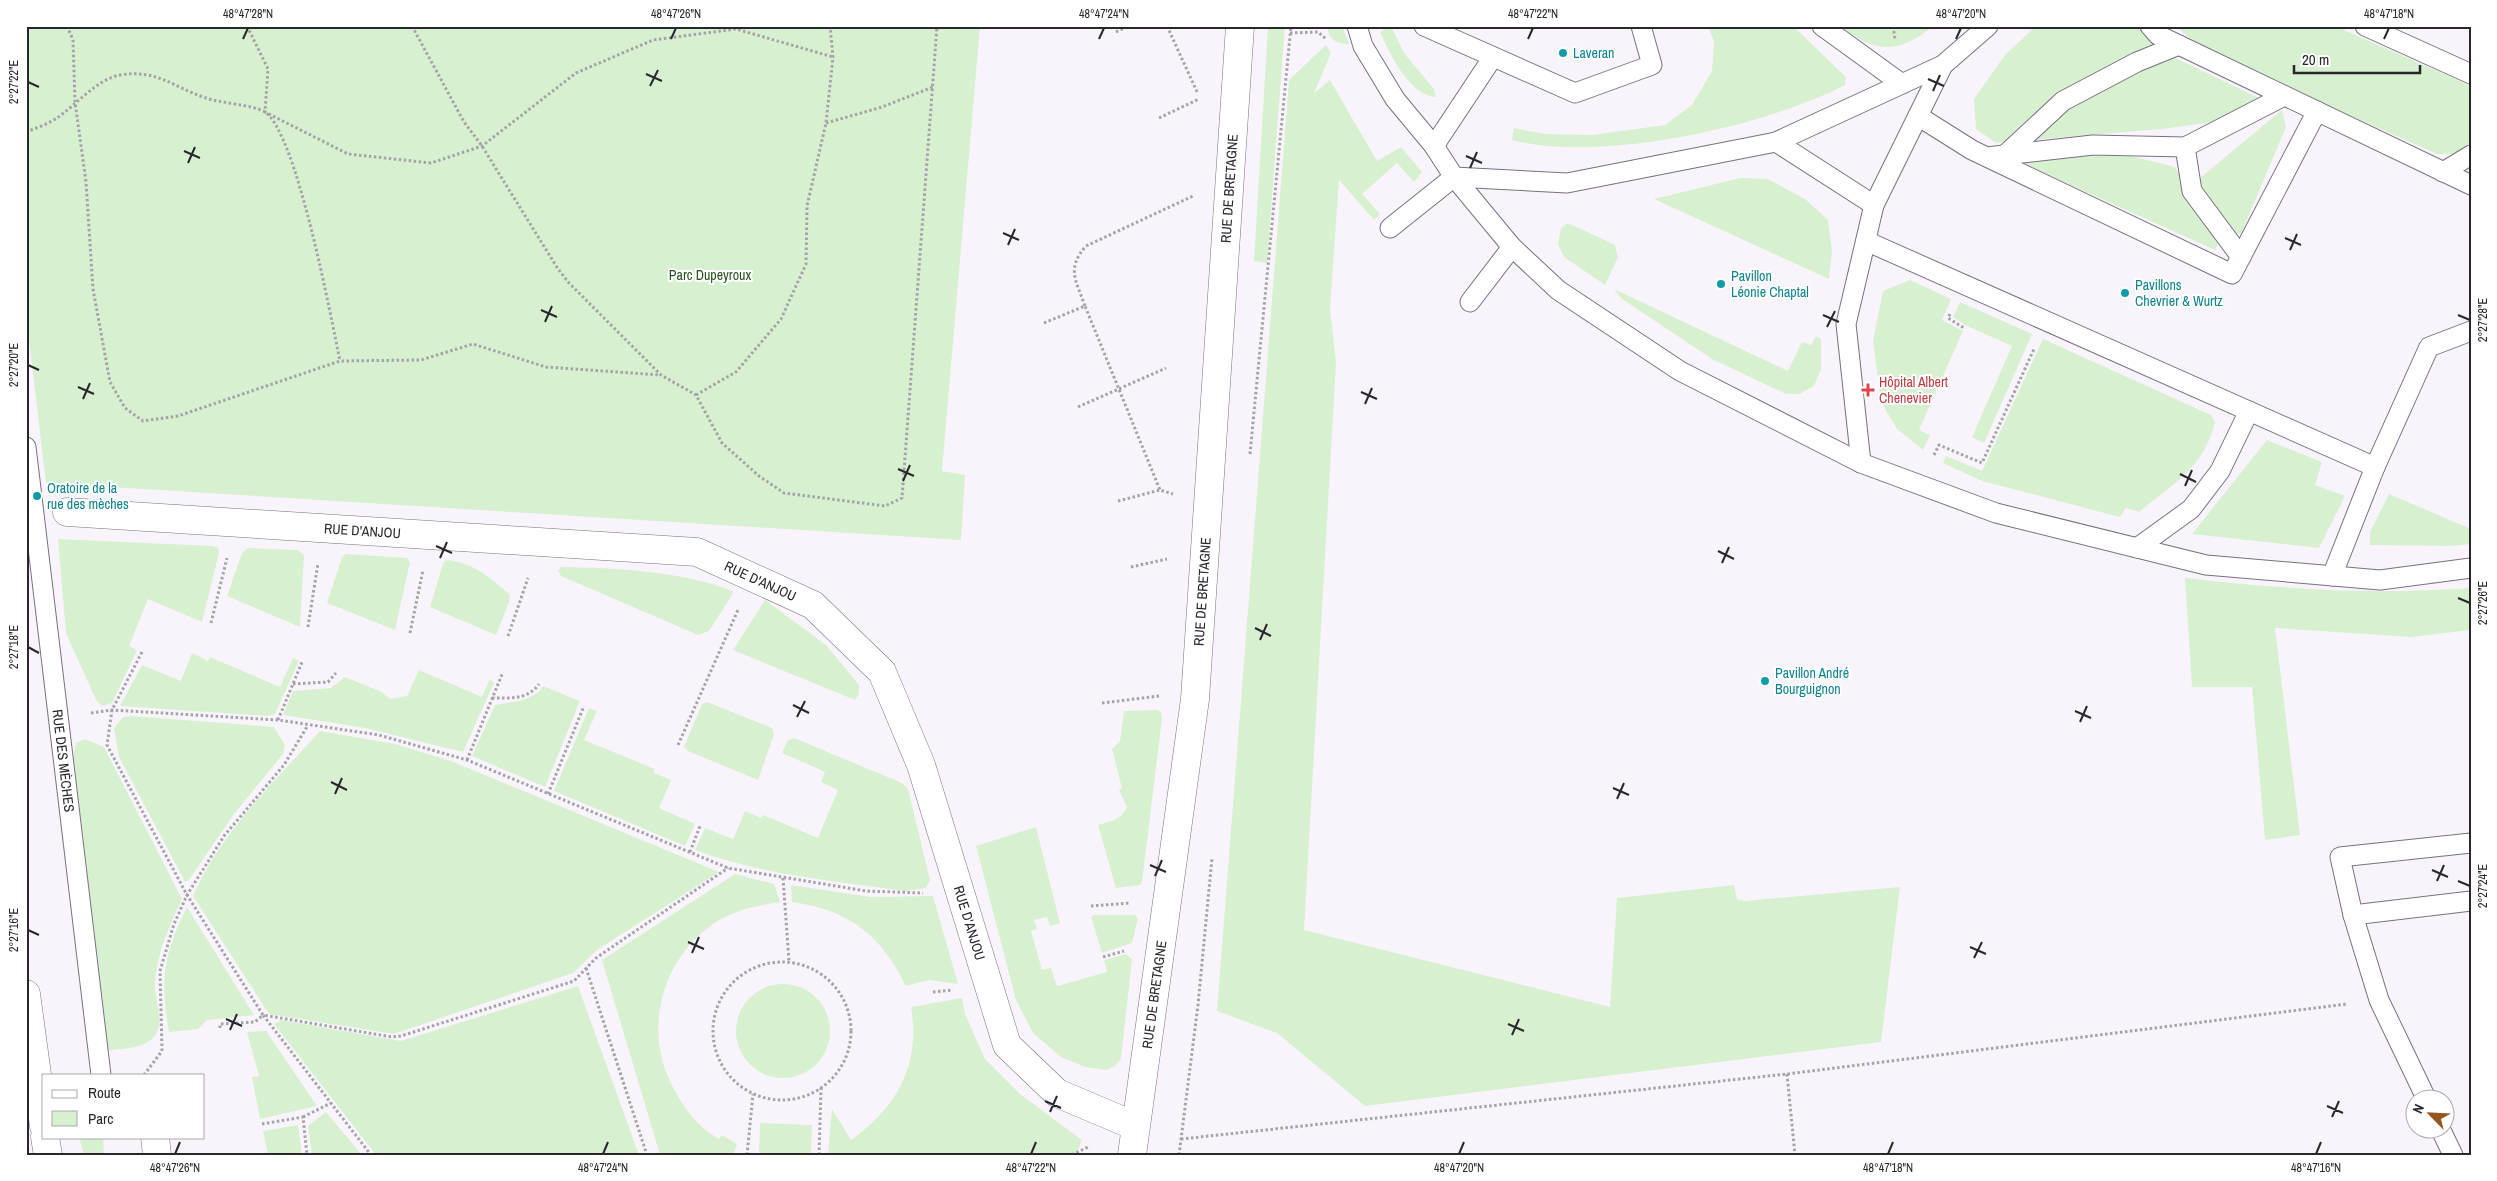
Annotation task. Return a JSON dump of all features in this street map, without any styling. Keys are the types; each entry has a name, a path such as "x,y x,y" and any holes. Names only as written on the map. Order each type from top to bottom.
{"street":[{"name":"RUE DE BRETAGNE","path":"1132,1155 1195,700 1240,26"},
{"name":"RUE D'ANJOU","path":"67,512 698,552 813,605 882,672 921,765 1008,1045 1057,1093 1135,1126"},
{"path":"26,994 42,1100"},
{"path":"46,1138 48,1155"},
{"path":"155,1138 157,1155"}],"lane":[{"path":"1357,26 1363,46 1395,99 1434,146 1454,177 1512,247 1558,290 1680,371 1861,463 1996,513 2206,564 2380,580 2471,568"},
{"path":"1424,26 1574,93 1652,65 1641,26"},
{"path":"1822,26 1902,84"},
{"path":"1390,228 1454,177 1567,183 1776,142 1943,65 1988,26"},
{"path":"2150,26 2158,36 2471,185"},
{"path":"2365,26 2471,74"},
{"path":"1996,156 2063,101 2137,62 2179,45"},
{"path":"1434,146 1493,57"},
{"path":"1861,463 1846,324 1874,206 1943,65"},
{"path":"1996,156 2093,145 2185,147 2284,96"},
{"path":"1918,116 2232,274 2317,111"},
{"path":"1776,142 1874,206"},
{"path":"2185,147 2192,191 2241,257"},
{"path":"2443,172 2471,155"},
{"path":"1866,241 2048,320 2375,467"},
{"path":"1470,302 1512,247"},
{"path":"2332,576 2375,467 2429,347 2471,331"},
{"path":"2137,548 2191,509 2220,471 2249,411"},
{"name":"RUE DES MÈCHES","path":"26,446 60,713 101,1074"},
{"path":"2421,1088 2379,1000 2353,916 2340,857 2471,843"},
{"path":"2353,916 2471,902"},
{"path":"2445,1138 2453,1155"}],"path":[{"path":"67,26 73,40 75,102 86,182 94,289 110,382 125,408 143,421 178,416 279,380 340,362 421,360 473,344 546,367 661,375"},
{"path":"246,26 268,69 265,112 276,126 286,144 306,210 340,362"},
{"path":"412,26 464,122 482,146 569,283 661,375 696,395 722,444 759,476 784,493 885,506 902,498 937,26"},
{"path":"696,395 736,372 781,319 806,264 807,206 826,123 833,58 830,26"},
{"path":"1116,32 1128,26"},
{"path":"1167,26 1200,98"},
{"path":"26,132 57,118 81,96 118,76 149,74 206,99 265,112 348,154 430,164 482,146 576,73 653,40 736,29 833,58"},
{"path":"1290,33 1318,32 1329,42"},
{"path":"826,123 882,108 932,86"},
{"path":"1160,490 1085,306 1073,270 1076,257 1086,246 1199,193 1229,193"},
{"path":"1044,322 1085,306"},
{"path":"1920,485 1939,445 1982,463 2048,320"},
{"path":"1078,406 1119,390 1166,368"},
{"path":"1118,501 1160,490 1208,504"},
{"path":"211,623 235,523"},
{"path":"308,627 323,528"},
{"path":"410,633 430,535"},
{"path":"508,636 542,542"},
{"path":"678,745 753,577"},
{"path":"142,652 112,710 107,744 186,895 263,1015 371,1155"},
{"path":"278,720 302,662"},
{"path":"467,760 502,672"},
{"path":"293,684 328,682 336,673"},
{"path":"492,698 516,698 533,692 539,684"},
{"path":"1102,703 1163,696 1195,700"},
{"path":"548,794 584,706"},
{"path":"60,713 97,713 112,710 278,720 379,735 467,760 728,868 866,891 929,893 958,886"},
{"path":"145,1074 162,1050 160,971 174,924 186,895 224,836 284,765 308,725"},
{"path":"690,852 700,826"},
{"path":"263,1015 392,1037 401,1036 574,981 596,958 728,868"},
{"path":"783,878 789,962"},
{"path":"789,962 810,967 829,979 842,997 850,1017 851,1040 845,1061 832,1079 821,1087 814,1093 794,1100 771,1099 753,1094 731,1078 718,1058 713,1035 716,1012 726,990 744,973 765,963 789,962"},
{"path":"586,968 646,1155"},
{"path":"933,992 963,990"},
{"path":"1181,1139 1787,1074 2350,1004"},
{"path":"220,1028 220,1024 255,1022 263,1015"},
{"path":"1787,1074 1796,1155"},
{"path":"819,1155 821,1087"},
{"path":"747,1155 753,1094"},
{"path":"262,1124 303,1117 331,1103"},
{"path":"303,1117 307,1155"},
{"path":"1072,1155 1093,1145"}],"green space":[{"name":"Parc Dupeyroux","path":"26,26 980,26 942,471 965,475 961,540 46,483 26,315"},
{"path":"1268,26 1285,26 1267,263 1254,261"},
{"path":"1328,26 1342,26 1349,44 1334,40 1329,34"},
{"path":"1391,26 1404,53 1434,89 1436,97 1418,90 1395,62 1380,32"},
{"path":"1708,26 1793,26 1846,77 1845,85 1771,115 1681,137 1635,144 1590,147 1548,146 1512,140 1514,128 1546,134 1592,135 1665,125 1692,105 1712,71 1714,42"},
{"path":"1841,26 1933,26 1909,42 1887,47 1865,42"},
{"path":"2036,26 2140,26 2167,54 2261,99 2214,122 2161,129 1996,143 1976,129 1974,99 2005,55"},
{"path":"2175,26 2335,26 2471,86 2471,144 2458,154 2437,154 2205,51"},
{"path":"1326,45 1331,53 1314,93 1330,80 1377,161 1401,147 1422,172 1414,182 1397,163 1362,194 1380,214 1374,220 1339,180 1330,308 1336,362 1304,930 1610,1007 1617,898 1734,885 1737,899 1745,901 1900,887 1881,1042 1365,1106 1277,1033 1217,1011 1289,80"},
{"path":"2282,110 2286,127 2241,234 2233,235 2199,192 2200,178"},
{"path":"2119,153 2175,167 2218,243 2215,250 2022,163 2069,155"},
{"path":"1740,178 1768,179 1805,199 1828,220 1832,251 1829,279 1654,199"},
{"path":"1568,223 1615,245 1618,257 1605,285 1564,257 1558,244 1561,228"},
{"path":"1910,280 1951,299 1942,320 1963,331 1919,430 1930,435 1923,450 1897,429 1881,402 1873,341 1883,291"},
{"path":"1614,289 1788,371 1802,342 1811,345 1816,336 1821,339 1821,369 1814,386 1799,394 1786,394 1712,359 1622,299"},
{"path":"1960,302 2032,334 1984,443 1972,437 2012,346 1965,325 1953,317"},
{"path":"2043,339 2211,415 2215,422 2203,452 2186,474 2139,512 2126,508 2120,517 1982,481 1943,463 1946,456 1982,471"},
{"path":"2267,440 2322,462 2315,485 2345,496 2319,548 2192,534"},
{"path":"2389,494 2471,529 2471,544 2452,546 2370,545 2370,532"},
{"path":"58,539 213,546 218,548 219,553 202,622 148,599 129,646 137,650 112,703 102,706 96,700 66,633"},
{"path":"248,548 298,550 304,555 300,627 227,596 242,553"},
{"path":"346,554 407,558 410,562 395,630 327,603 342,557"},
{"path":"448,560 474,568 489,577 510,595 496,635 430,607 444,561"},
{"path":"561,567 603,568 670,575 713,584 733,591 709,631 698,635 561,576 558,570"},
{"path":"2185,578 2328,590 2399,591 2471,588 2471,630 2410,637 2275,628 2300,835 2265,840 2252,687 2192,687"},
{"path":"765,600 826,645 859,685 859,694 855,700 733,650"},
{"path":"192,653 208,661 210,657 280,687 293,658 299,661 275,714 268,716 120,706 142,665 181,681"},
{"path":"419,670 482,697 490,679 494,683 463,752 365,728 283,715 293,691 331,688 345,677 382,692 390,699 407,696"},
{"path":"543,686 580,701 545,787 472,756 495,705 528,698"},
{"path":"707,702 772,728 774,734 758,780 688,751 684,747 702,704"},
{"path":"589,708 597,711 584,740 655,769 654,773 671,780 659,808 695,824 685,846 554,791"},
{"path":"1157,710 1161,712 1162,719 1142,882 1140,885 1116,888 1098,825 1118,818 1127,807 1119,790 1122,788 1112,749 1120,741 1124,711"},
{"path":"131,716 274,727 285,745 283,754 234,814 189,880 185,882 119,757 114,728 123,717"},
{"path":"320,731 395,744 451,761 719,872 597,950 573,973 394,1034 269,1014 193,896 218,850 233,829"},
{"path":"794,738 902,783 908,789 930,880 926,888 906,891 799,876 746,866 695,850 705,828 733,839 745,811 761,818 763,815 818,838 838,790 821,782 825,772 782,753 788,740"},
{"path":"85,739 104,747 182,899 158,960 155,982 159,1018 157,1031 154,1037 144,1044 107,1051 73,768 76,743"},
{"path":"1036,827 1060,923 1050,926 1047,917 1034,920 1037,929 1031,931 1042,970 1051,968 1057,986 1107,972 1104,960 1126,954 1132,959 1121,1059 1115,1066 1106,1070 1085,1067 1061,1057 1033,1033 1016,1000 976,846"},
{"path":"735,874 774,884 780,902 742,910 721,919 701,934 684,952 672,972 663,995 659,1019 659,1043 664,1066 674,1089 693,1117 719,1139 722,1135 737,1144 733,1155 660,1155 602,960"},
{"path":"791,885 871,897 933,896 958,984 929,980 906,986 886,952 874,939 847,919 830,911 792,902"},
{"path":"187,907 254,1015 207,1020 198,1029 169,1032 164,982 168,954"},
{"path":"1094,915 1135,915 1138,919 1132,943 1102,953 1091,917"},
{"path":"783,984 801,988 816,998 826,1013 830,1031 826,1049 816,1064 801,1074 783,1078 765,1074 750,1064 740,1049 736,1031 740,1013 750,998 765,988"},
{"path":"578,986 639,1155 376,1155 274,1024 281,1020 401,1041"},
{"path":"962,998 965,1014 985,1059 1020,1094 1082,1140 1077,1152 1071,1155 828,1155 832,1109 851,1140 881,1113 902,1083 909,1065 912,1047 911,1007"},
{"path":"266,1031 317,1106 260,1119 252,1077 259,1076 247,1032"},
{"path":"326,1112 362,1155 312,1155 308,1126"},
{"path":"760,1123 812,1125 811,1155 759,1155"},
{"path":"298,1125 302,1155 268,1155 263,1131"},
{"path":"79,1138 103,1138 104,1155 84,1155"}],"place":[{"name":"Laveran","path":"1563,53"},
{"name":"Pavillon Léonie Chaptal","path":"1721,284"},
{"name":"Pavillons Chevrier & Wurtz","path":"2125,293"},
{"name":"Hôpital Albert Chenevier","path":"1868,390"},
{"name":"Oratoire de la rue des mèches","path":"37,496"},
{"name":"Pavillon André Bourguignon","path":"1765,681"}]}
